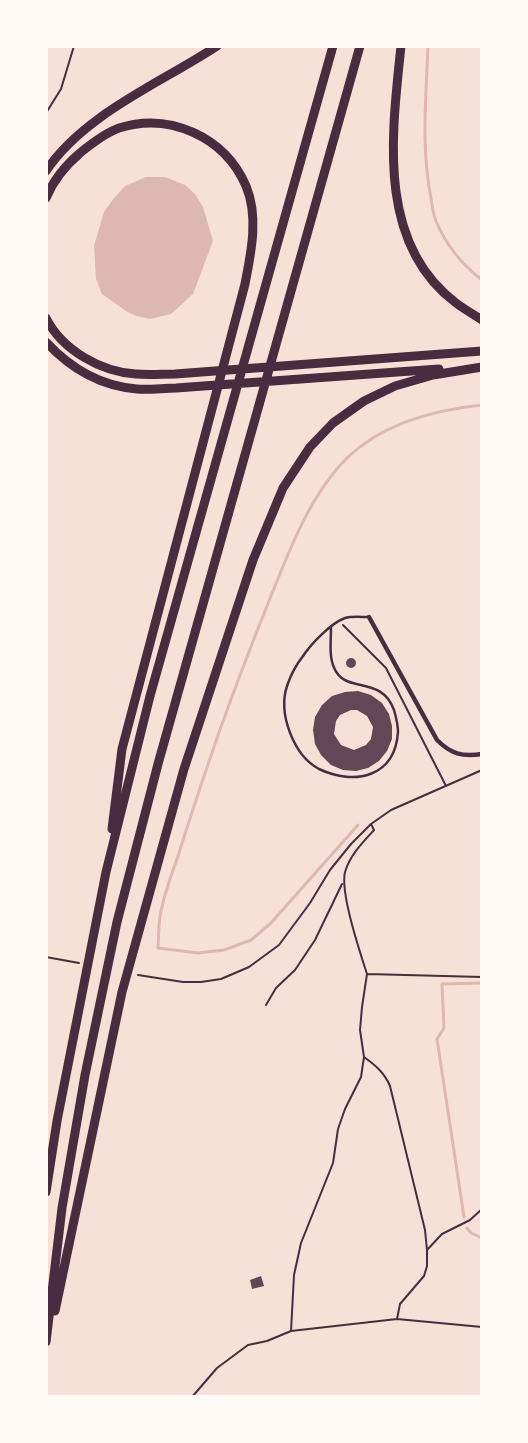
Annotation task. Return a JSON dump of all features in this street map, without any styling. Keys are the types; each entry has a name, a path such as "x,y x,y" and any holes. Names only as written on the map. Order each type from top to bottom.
{"highway":[{"path":"46,171 55,158 74,139 108,111 217,46"},
{"path":"46,1192 57,1121 106,872 150,696 333,46"},
{"path":"46,1344 62,1208 85,1075 117,922 158,764 360,46"},
{"path":"401,46 393,150 394,188 401,224 419,261 436,284 455,302 482,320"},
{"path":"46,198 49,190 68,163 91,144 118,128 146,124 169,124 196,134 209,141 225,154 246,187 253,228 245,284 122,749 106,872"},
{"path":"46,318 51,328 69,346 90,360 110,370 136,374 175,374 482,352"},
{"path":"46,342 60,358 82,373 108,383 137,389 482,367"},
{"path":"46,1344 62,1281 86,1158 127,973 184,769 253,560 283,488 310,447 333,423 364,401 396,386 433,375 482,367"}],"street":[{"path":"370,616 437,740 446,749 458,754 482,754"}],"lane":[{"path":"331,628 331,652 336,671 341,678 381,691 392,705 396,718 398,731 396,747 386,763 374,773 363,778 345,777 318,768 300,753 290,732 285,710 286,688 294,669 310,646 331,628 346,618 370,616"}],"path":[{"path":"46,113 61,89 74,46"},
{"path":"340,622 386,668 446,786"},
{"path":"158,979 202,982 221,979 249,966 270,952 286,936 310,903 330,870 351,844 371,824 391,810 482,770"},
{"path":"266,1005 276,988 294,970 315,940 344,882 346,870 352,856 374,830 371,824"},
{"path":"292,1331 294,1275 302,1243 333,1163 338,1129 345,1109 361,1076 364,1057 360,1030 368,974 359,949 344,882"},
{"path":"368,974 482,977"},
{"path":"364,1057 380,1069 386,1076 390,1086 425,1230 427,1266 424,1276 400,1304 397,1319"},
{"path":"427,1250 442,1234 470,1220 482,1209"},
{"path":"192,1397 217,1368 248,1345 267,1341 292,1331 397,1319 482,1327"}],"shaded area":[{"path":"146,177 165,177 185,185 195,194 203,207 213,241 193,294 171,314 150,319 136,316 126,311 102,294 96,279 94,246 104,212 114,198 125,186"}],"building":[{"path":"349,658 353,658 356,663 355,667 349,668 346,665 346,661"},
{"path":"358,691 371,695 382,703 389,714 392,726 392,739 387,751 379,761 368,768 356,771 343,770 331,765 321,755 315,744 313,730 315,717 322,705 332,696","holes":["351,710 357,710 367,716 373,727 371,739 366,745 354,750 341,745 334,734 336,721 340,715"]},
{"path":"261,1276 264,1286 252,1289 250,1280"}],"waterway":[{"path":"428,46 425,142 433,213 449,246 461,261 482,280"},
{"path":"358,825 270,924 251,940 224,950 198,953 158,948 160,917 166,893 217,738 278,578 302,523 322,489 347,458 361,446 393,427 445,410 482,405"},
{"path":"464,1217 437,1039 444,1028 442,984 482,983"},
{"path":"467,1228 471,1233 482,1238"}]}
